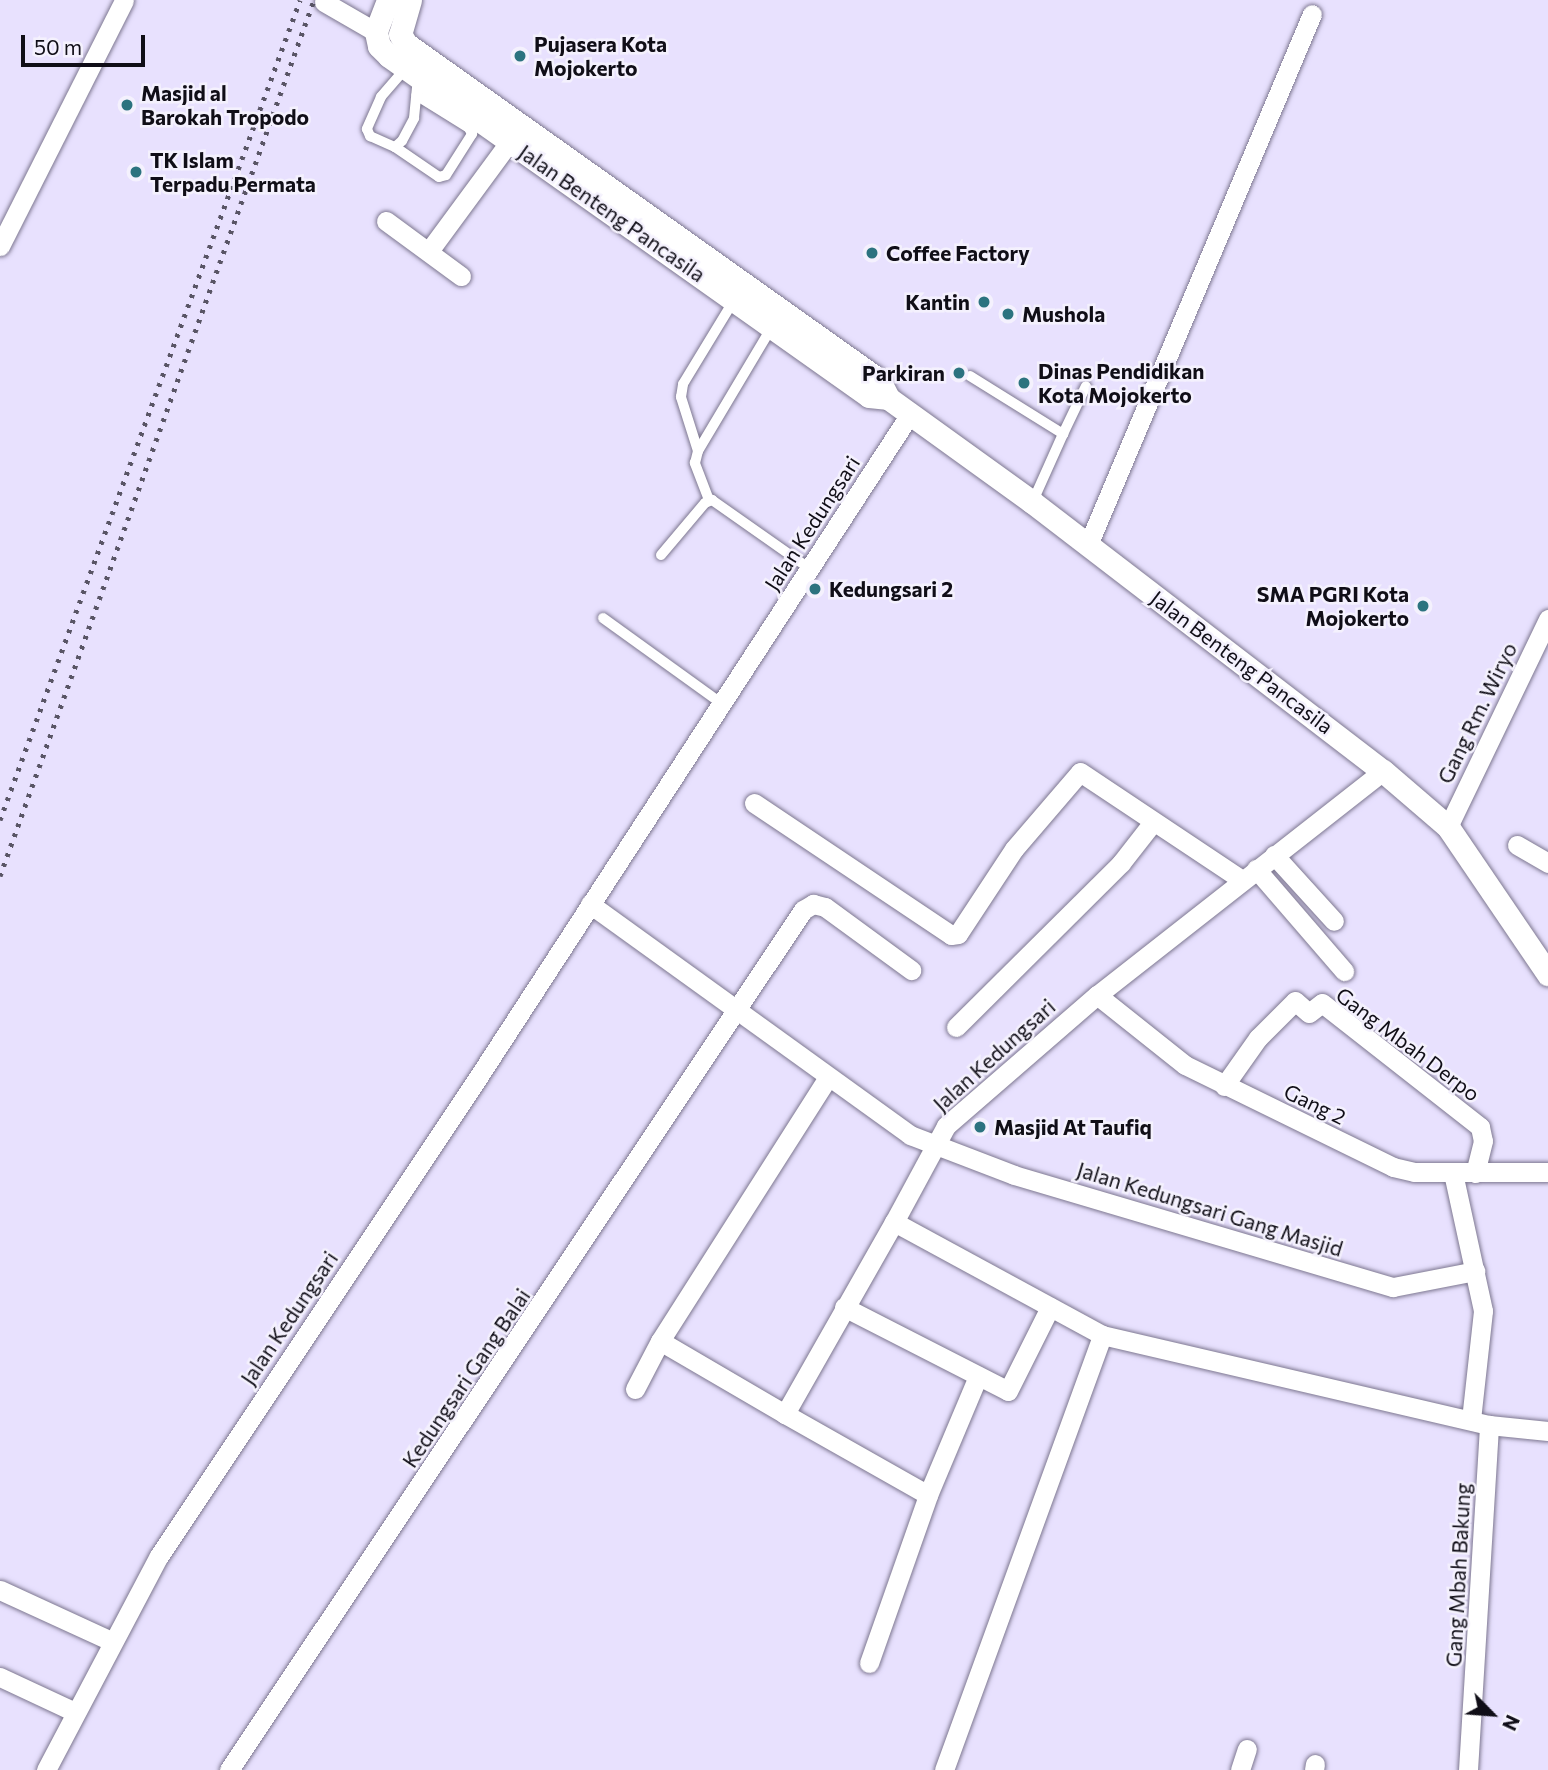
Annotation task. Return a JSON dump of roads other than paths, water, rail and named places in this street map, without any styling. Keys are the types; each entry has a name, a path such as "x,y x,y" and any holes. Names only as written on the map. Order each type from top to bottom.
{"street":[{"path":"0,246 124,0"},
{"path":"324,2 376,32 388,0"},
{"name":"Jalan Benteng Pancasila","path":"410,0 400,34 406,44 516,133 667,241 879,380 888,398 1032,502 1383,771 1448,827 1548,974"},
{"path":"1088,545 1312,14"},
{"name":"Jalan Benteng Pancasila","path":"376,32 380,46 413,79 516,133"},
{"path":"429,251 516,133"},
{"path":"386,220 461,276"},
{"name":"Jalan Benteng Pancasila","path":"667,241 734,300 869,396 888,398"},
{"name":"Jalan Kedungsari","path":"46,1770 111,1641 187,1512 590,904 910,414"},
{"name":"Gang Rm. Wiryo","path":"1448,827 1548,619"},
{"name":"Jalan Kedungsari","path":"590,904 740,1011 827,1079 903,1131 936,1142 946,1126 1097,995 1383,771"},
{"path":"754,803 954,935 1014,849 1080,772 1153,822 1249,874 1344,971"},
{"path":"956,1027 1121,863 1153,822"},
{"path":"1517,845 1548,863"},
{"path":"1274,855 1334,921"},
{"name":"Kedungsari Gang Balai","path":"229,1770 740,1011 803,910 813,904 825,907 911,970"},
{"name":"Gang 2","path":"1097,995 1166,1054 1224,1086 1393,1167 1453,1173 1545,1171"},
{"name":"Gang Mbah Derpo","path":"1224,1086 1258,1038 1295,1001 1309,1013 1323,1003 1480,1127 1483,1141 1475,1173"},
{"path":"635,1389 660,1341 827,1079"},
{"path":"785,1414 894,1222 936,1142"},
{"name":"Jalan Kedungsari Gang Masjid","path":"936,1142 1014,1175 1393,1287 1475,1271"},
{"name":"Gang Mbah Bakung","path":"1453,1173 1475,1271 1483,1323 1468,1770"},
{"path":"894,1222 1102,1335 1480,1423 1548,1431"},
{"path":"844,1307 1008,1391 1051,1307"},
{"path":"944,1770 1102,1335"},
{"path":"660,1341 928,1495"},
{"path":"869,1663 928,1495 978,1376"},
{"path":"0,1590 111,1641"},
{"path":"0,1677 75,1712"},
{"path":"1240,1770 1247,1749"}],"lane":[{"path":"395,147 414,118 413,79"},
{"path":"413,79 469,128 472,134 446,175 439,177 395,147 370,136 367,129 381,97 413,79"},
{"path":"698,451 681,397 683,384 734,300"},
{"path":"772,326 698,451 695,463 709,500 810,569"},
{"path":"970,376 1063,434"},
{"path":"1032,502 1086,386"},
{"path":"661,555 709,500"},
{"path":"603,618 721,703"}],"railway":[{"path":"0,820 300,0"},
{"path":"0,876 314,0"}],"place":[{"name":"Pujasera Kota Mojokerto","path":"520,56"},
{"name":"Masjid al Barokah Tropodo","path":"127,105"},
{"name":"TK Islam Terpadu Permata","path":"136,172"},
{"name":"Coffee Factory","path":"872,253"},
{"name":"Kantin","path":"984,302"},
{"name":"Mushola","path":"1008,314"},
{"name":"Parkiran","path":"959,373"},
{"name":"Dinas Pendidikan Kota Mojokerto","path":"1024,383"},
{"name":"Kedungsari 2","path":"815,589"},
{"name":"SMA PGRI Kota Mojokerto","path":"1423,606"},
{"name":"Masjid At Taufiq","path":"980,1127"}]}
